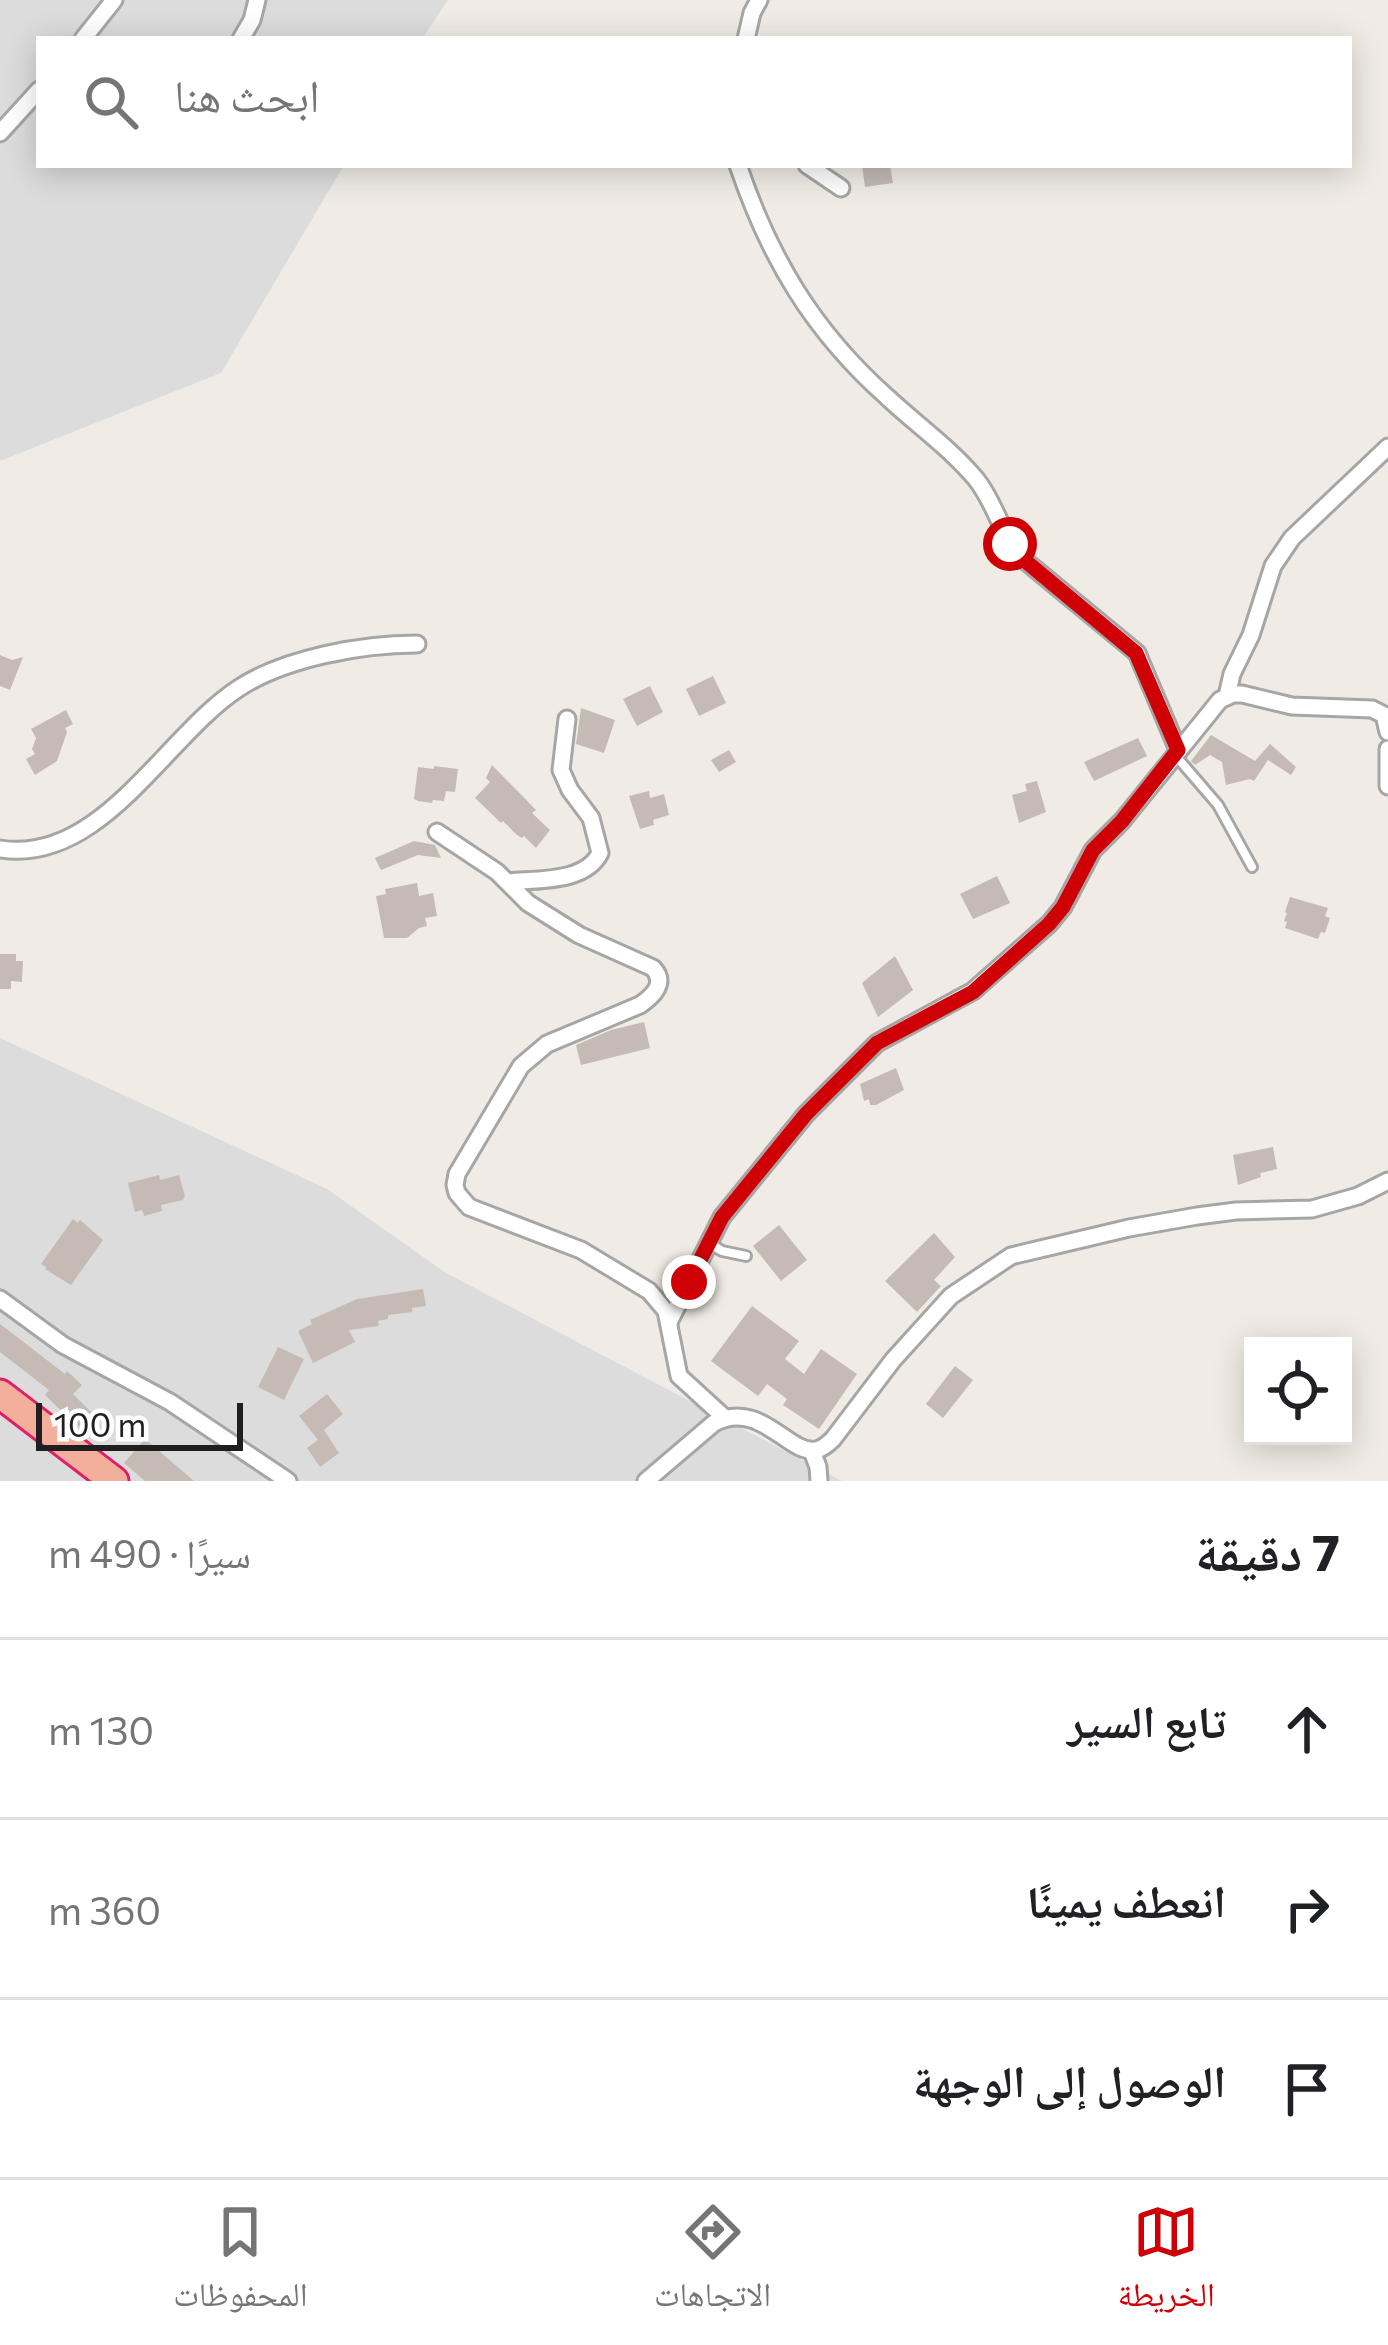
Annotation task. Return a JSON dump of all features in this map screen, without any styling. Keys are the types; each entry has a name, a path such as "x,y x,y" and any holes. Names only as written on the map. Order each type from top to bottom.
{"highway":[{"path":"0,1394 114,1481"},
{"path":"0,1412 89,1481"}],"street":[{"path":"84,36 114,0"},
{"path":"243,36 257,0"},
{"path":"747,36 759,0"},
{"path":"0,133 36,93"},
{"path":"739,168 774,252 810,314 885,396 945,446 980,483 1010,544 1023,559 1136,653 1177,752"},
{"path":"811,168 841,188"},
{"path":"1227,696 1273,566 1292,538 1388,447"},
{"path":"0,849 49,845 87,827 110,811 222,702 256,679 330,654 417,644"},
{"path":"669,1322 722,1217 832,1086 877,1043 973,992 1049,924 1093,850 1227,696 1242,694 1292,706 1372,709 1384,715 1388,732"},
{"path":"508,882 572,875 592,866 600,853 591,818 561,770 567,719"},
{"path":"1388,749 1388,786"},
{"path":"437,832 508,882 528,903 579,935 653,968 660,982 640,1005 548,1044 521,1066 460,1165 458,1193 469,1207 607,1263 661,1302 679,1376 724,1418"},
{"path":"812,1451 833,1439 882,1373 951,1296 1011,1256 1197,1216 1312,1209 1358,1196 1388,1180"},
{"path":"0,1299 63,1345 170,1402 288,1481"},
{"path":"646,1481 724,1418 752,1419 812,1451 819,1481"}],"lane":[{"path":"1177,752 1218,805 1252,867"},
{"path":"709,1243 746,1256"}],"shaded area":[{"path":"0,0 448,0 424,36 36,36 36,168 342,168 221,373 0,461"},
{"path":"0,1038 327,1189 446,1273 842,1481 0,1481"}],"building":[{"path":"862,168 890,168 893,183 865,187"},
{"path":"0,655 12,660 23,657 10,690 0,686"},
{"path":"713,676 726,703 699,716 686,689"},
{"path":"650,686 663,712 637,726 623,699"},
{"path":"581,708 615,720 604,753 576,744"},
{"path":"66,710 73,724 65,728 57,761 35,775 26,759 35,754 31,729"},
{"path":"1211,735 1255,761 1270,744 1296,767 1291,775 1268,760 1254,781 1226,785 1222,762 1210,755 1195,765 1191,761"},
{"path":"1138,738 1147,756 1094,781 1084,762"},
{"path":"729,750 736,762 719,772 711,760"},
{"path":"492,765 550,830 536,848 475,798 490,782 486,778"},
{"path":"418,767 458,769 455,792 446,791 444,801 414,799"},
{"path":"1037,781 1046,812 1019,823 1012,795 1027,791 1025,784"},
{"path":"649,791 650,798 664,794 669,815 640,829 629,796"},
{"path":"414,841 435,845 441,858 418,855 381,870 375,858"},
{"path":"997,876 1010,903 973,919 960,894"},
{"path":"417,883 419,896 433,893 437,916 425,918 427,926 407,938 384,938 376,896 386,894 385,889"},
{"path":"1290,897 1328,908 1325,916 1330,918 1318,939 1285,928"},
{"path":"0,954 16,954 16,961 23,961 22,982 11,981 11,989 0,989"},
{"path":"895,956 913,990 878,1017 862,983"},
{"path":"644,1022 650,1048 581,1065 576,1045"},
{"path":"896,1068 904,1090 876,1105 864,1101 860,1084"},
{"path":"1273,1147 1277,1169 1238,1185 1233,1155"},
{"path":"159,1175 160,1180 179,1175 183,1200 161,1205 162,1211 144,1216 142,1210 135,1212 128,1183"},
{"path":"73,1219 103,1240 71,1285 41,1264"},
{"path":"779,1225 807,1260 781,1281 753,1246"},
{"path":"934,1233 955,1257 934,1280 941,1286 917,1312 885,1281"},
{"path":"423,1289 426,1306 388,1315 378,1321 379,1326 349,1330 355,1342 313,1363 298,1331 312,1324 310,1320 357,1299"},
{"path":"752,1306 799,1341 785,1359 804,1374 821,1349 857,1374 819,1429 783,1405 787,1399 767,1384 758,1396 711,1361"},
{"path":"0,1324 82,1385 73,1394 92,1413 78,1427 45,1395 49,1390 0,1352"},
{"path":"278,1347 304,1359 284,1400 258,1387"},
{"path":"955,1366 973,1380 943,1418 926,1404"},
{"path":"327,1394 343,1414 324,1430 339,1453 320,1467 307,1448 318,1440 299,1416"},
{"path":"145,1439 194,1481 145,1481 124,1463"}],"route":[{"path":"689,1282 722,1217 806,1114 877,1043 973,992 1049,924 1093,850 1178,750 1136,653 1010,544"}]}
